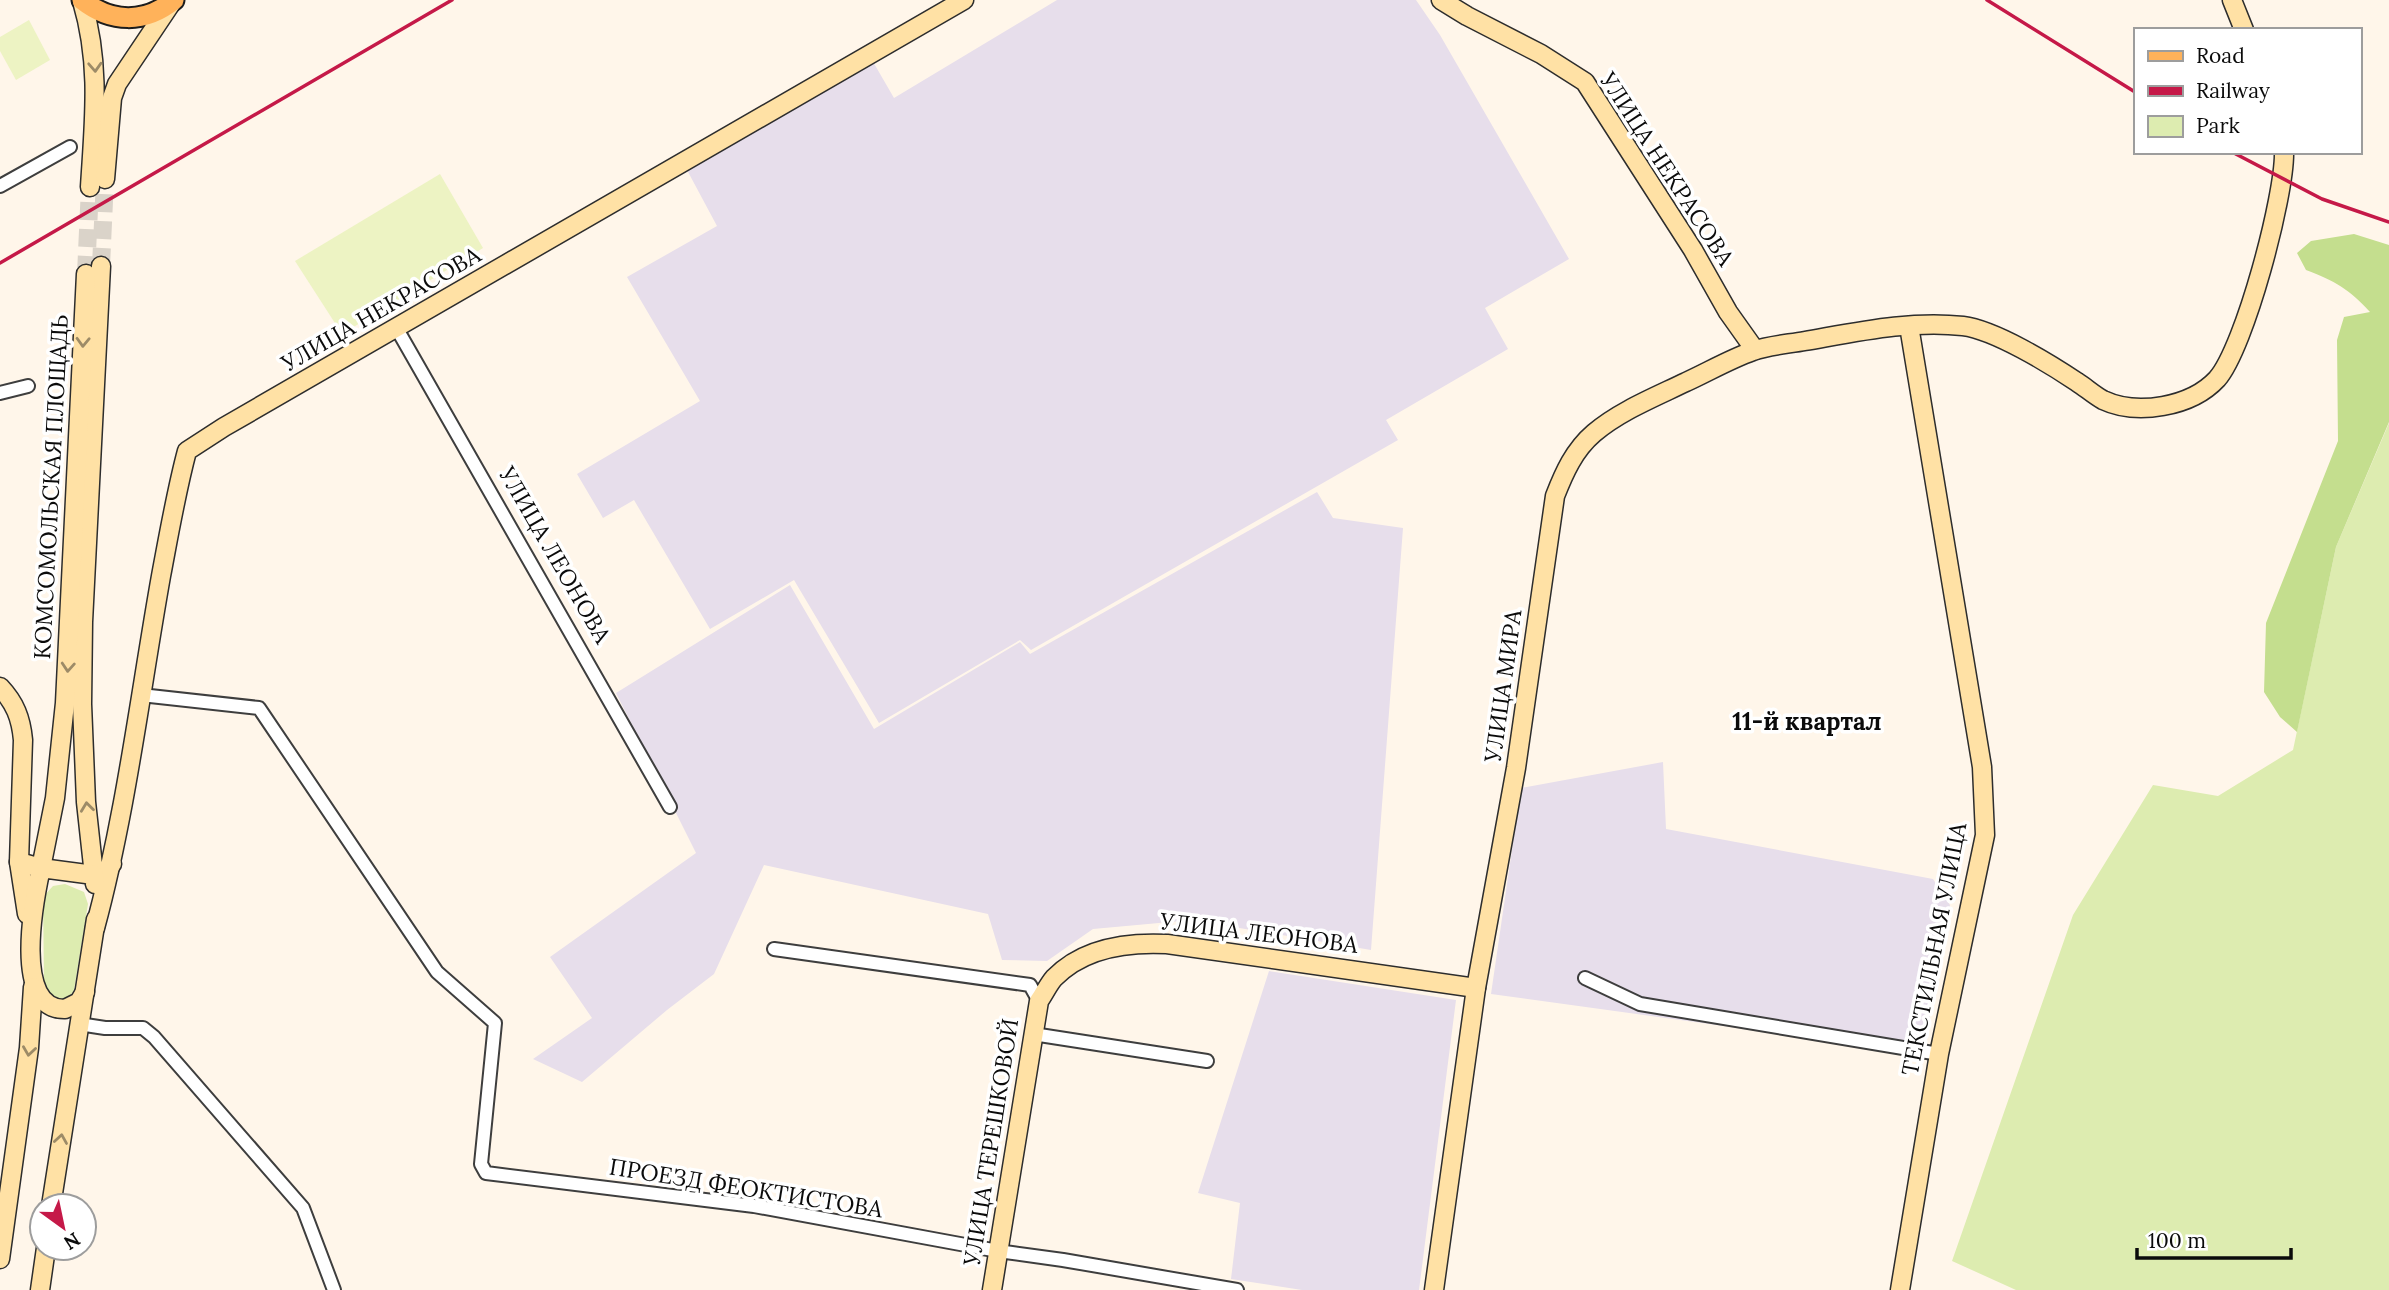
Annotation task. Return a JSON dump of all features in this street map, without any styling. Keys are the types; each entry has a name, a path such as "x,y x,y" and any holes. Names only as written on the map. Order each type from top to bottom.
{"main road":[{"path":"82,0 105,15 124,19 148,15 173,1"}],"street":[{"path":"82,0 95,62 97,183 112,98 126,68 173,1"},
{"name":"УЛИЦА НЕКРАСОВА","path":"95,928 112,864 179,479 187,451 224,427 964,0"},
{"name":"УЛИЦА НЕКРАСОВА","path":"1441,0 1541,54 1585,82 1693,250 1728,312 1755,350"},
{"path":"2234,2 2243,28"},
{"path":"0,186 70,147"},
{"name":"УЛИЦА МИРА","path":"1434,1290 1476,988 1516,768 1555,496 1568,463 1593,434 1620,416 1755,350 1889,327 1965,327 1997,338 2075,380 2104,400 2129,406 2147,408 2186,398 2216,380 2234,349 2275,217 2284,170 2284,154"},
{"name":"КОМСОМОЛЬСКАЯ ПЛОЩАДЬ","path":"41,868 55,798 65,703 93,270 83,663 84,780 94,875"},
{"name":"ТЕКСТИЛЬНАЯ УЛИЦА","path":"1900,1290 1939,1054 1985,835 1982,767 1909,326"},
{"name":"УЛИЦА ЛЕОНОВА","path":"397,329 670,807"},
{"path":"0,393 28,386"},
{"path":"0,687 12,700 21,722 23,740 19,862 31,934 33,983 30,1038 0,1259"},
{"name":"ПРОЕЗД ФЕОКТИСТОВА","path":"141,695 259,708 437,972 495,1023 481,1164 486,1173 754,1206 998,1251 1237,1290"},
{"path":"19,862 41,868 94,875 105,871 112,864"},
{"path":"31,934 41,868"},
{"path":"53,1192 95,928 94,875"},
{"name":"УЛИЦА ЛЕОНОВА","path":"1039,1001 1053,979 1069,965 1091,954 1145,943 1195,946 1476,988"},
{"path":"774,949 1030,985 1039,1001"},
{"path":"1585,978 1640,1004 1939,1054"},
{"path":"33,983 43,1002 58,1010 72,1007 85,992"},
{"name":"УЛИЦА ТЕРЕШКОВОЙ","path":"992,1290 1039,1001"},
{"path":"79,1024 106,1028 143,1028 154,1037 303,1208 334,1290"},
{"path":"1033,1034 1207,1061"},
{"path":"40,1290 44,1262"}],"shaded area":[{"path":"1057,0 1416,0 1440,35 1569,259 1485,308 1508,349 1386,420 1398,440 1031,650 1020,640 879,723 794,580 710,629 634,500 603,518 577,474 700,401 627,277 717,226 687,170 872,60 894,98"},
{"path":"1317,492 1333,518 1403,528 1371,950 1192,920 1093,929 1047,961 1002,960 988,914 764,865 714,974 582,1082 533,1059 592,1018 550,957 696,853 616,693 790,585 874,729 1020,642 1030,654"},
{"path":"1663,762 1666,829 1933,879 1950,905 1926,1037 1915,1035 1913,1052 1491,994 1521,788"},
{"path":"1269,971 1456,1000 1419,1290 1302,1290 1231,1279 1240,1203 1198,1193"}],"green space":[{"path":"29,20 50,60 16,80 0,51 0,37"},
{"path":"440,174 483,248 342,334 295,261"},
{"path":"2354,234 2389,245 2389,422 2336,547 2297,732 2280,717 2264,692 2266,623 2338,441 2337,340 2344,317 2370,312 2341,286 2306,270 2297,253 2311,241"},
{"path":"2389,423 2389,1290 2016,1290 1952,1261 2073,915 2153,785 2218,796 2293,750 2336,547"},
{"path":"65,884 84,892 88,904 74,990 67,997 57,999 50,997 44,984 43,897 53,886"}],"tunnel":[{"path":"101,266 105,179"},
{"path":"86,274 90,187"}],"railway":[{"path":"0,263 452,0"},
{"path":"1987,0 2134,91"},
{"path":"2236,154 2322,199 2389,222"}],"district":[{"name":"11-й квартал","path":"1807,722"}]}
